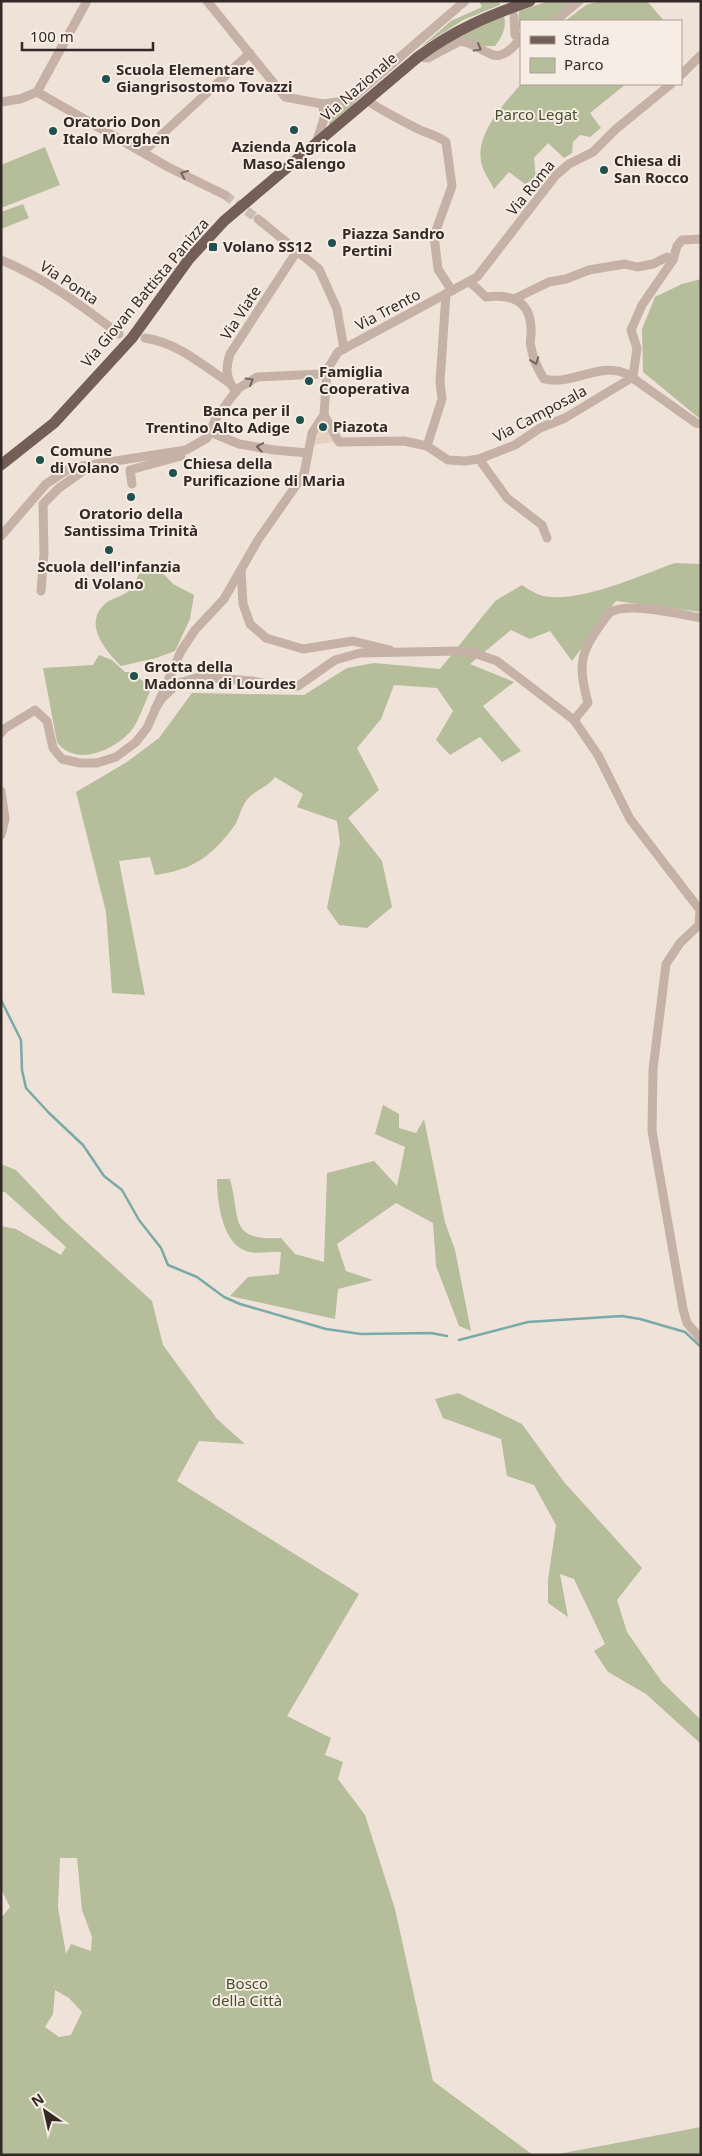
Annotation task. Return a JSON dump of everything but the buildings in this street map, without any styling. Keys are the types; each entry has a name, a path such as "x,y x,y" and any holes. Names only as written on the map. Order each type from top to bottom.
{"main road":[{"name":"Via Nazionale","path":"224,222 418,57 457,30 530,1"},
{"name":"Via Giovan Battista Panizza","path":"1,465 54,423 132,338 190,259 224,222"}],"street":[{"path":"1,102 20,99 37,92 87,1"},
{"path":"207,1 285,97 323,104 350,100 464,1"},
{"path":"556,20 579,1"},
{"path":"514,16 513,27 515,35 520,38"},
{"path":"418,57 428,58 460,41 493,56 504,56 520,40"},
{"path":"143,152 250,53"},
{"path":"682,74 701,55"},
{"name":"Via Roma","path":"470,282 477,277 556,175 569,164 593,152 616,129 670,85"},
{"path":"37,92 143,152 225,195"},
{"path":"366,100 394,117 428,134 438,136 446,142 452,186 434,236 438,269 449,292 443,306 440,382 442,399 427,446"},
{"path":"315,144 324,119 323,104"},
{"path":"258,219 319,269 334,299 344,349"},
{"path":"633,377 637,348 631,330 642,305 673,260 677,246 682,240 701,239"},
{"name":"Via Viate","path":"228,382 226,366 230,354 297,251"},
{"path":"470,282 486,297 503,295 516,298 549,282 566,279 589,270 625,264 637,267 653,264 667,258 673,260"},
{"name":"Via Ponta","path":"1,260 22,268 60,292 119,334"},
{"name":"Via Trento","path":"327,370 338,352 470,282"},
{"path":"516,298 528,314 532,327 530,345 535,364 544,379 556,382 600,370 617,369 633,377 698,424"},
{"path":"145,338 162,341 188,354 228,382 236,392"},
{"path":"1,536 46,484 70,468 186,450 207,438 215,420 236,392 257,377 321,374 327,370"},
{"path":"1,733 4,729 35,710 47,721 53,748 62,759 80,763 97,763 116,757 136,742 147,728 181,651 194,630 224,599 258,540 304,474 312,433 324,415 327,370"},
{"name":"Via Camposala","path":"324,415 339,442 404,441 427,446 448,460 465,461 479,459 515,445 540,428 565,418 633,377"},
{"path":"210,432 239,444 308,453"},
{"path":"132,484 130,470 198,450"},
{"path":"479,459 506,498 542,526 546,538"},
{"path":"41,591 44,554 43,504 59,488 90,466"},
{"path":"241,570 243,604 250,624 266,638 303,649 353,641 387,649 396,654"},
{"path":"574,720 588,703 582,680 581,661 609,613 614,609 623,608 667,611 701,618"},
{"path":"155,709 162,698 179,683 199,677 252,681 278,686 298,686 335,660 360,652 396,654 459,651 474,653 497,661 574,720 598,755 630,819 700,910 699,925 680,943 666,964 653,1069 652,1131 683,1309 687,1323 701,1339"},
{"path":"1,791 5,819 1,835"}],"green space":[{"path":"479,1 499,1 500,5 463,20 421,47 451,21 482,7"},
{"path":"549,1 573,1 551,20 520,20 520,30 519,11"},
{"path":"599,1 647,1 663,20 566,20 586,5"},
{"path":"504,16 503,32 495,46 481,46 453,38"},
{"name":"Parco Legat","path":"520,85 625,85 590,113 601,128 590,137 580,135 573,142 572,153 564,158 548,143 534,158 536,178 525,184 509,172 494,189 484,172 481,150 487,129"},
{"path":"356,102 329,125 329,110"},
{"path":"45,147 60,185 1,208 1,165"},
{"path":"23,204 29,218 1,229 1,212"},
{"path":"701,279 701,418 699,418 643,372 642,329 655,297 682,284"},
{"path":"143,562 156,566 173,584 194,595 190,619 175,651 156,658 121,666 98,636 96,619 99,611 106,603 130,590 138,577"},
{"path":"675,563 701,564 701,612 616,601 572,661 550,631 530,639 511,630 470,664 514,682 483,706 521,751 502,762 480,737 450,755 436,740 453,711 437,688 394,685 381,719 357,748 379,790 348,818 382,861 392,907 367,928 339,925 327,908 340,843 337,821 297,807 303,794 275,777 249,798 232,829 216,848 199,861 179,870 155,875 150,857 119,861 145,995 112,993 106,912 76,792 127,762 159,738 192,693 304,695 347,668 374,663 440,669 495,601 522,585 543,596 574,596 609,587"},
{"path":"99,655 112,660 125,672 130,672 152,687 136,724 122,740 93,754 73,754 65,750 57,742 43,668 93,665"},
{"path":"383,1105 399,1114 399,1128 416,1133 424,1119 445,1222 455,1250 471,1331 459,1326 436,1266 433,1223 396,1203 337,1244 346,1271 373,1280 338,1289 335,1319 230,1296 248,1277 279,1274 281,1252 250,1252 238,1247 226,1231 222,1220 217,1179 230,1179 237,1216 244,1231 252,1236 281,1238 295,1254 324,1262 327,1173 374,1161 397,1186 405,1147 375,1134"},
{"name":"Bosco della Città","path":"1,1164 16,1170 64,1221 152,1301 163,1345 217,1419 245,1444 199,1441 177,1481 359,1594 287,1716 331,1738 325,1755 343,1762 338,1779 365,1815 395,1909 433,2081 533,2155 1,2155 1,1918 10,1907 1,1889 1,1226 16,1229 61,1255 66,1247 5,1192 1,1192","holes":["60,1858 77,1858 82,1910 92,1937 91,1951 71,1944 66,1954 58,1908","55,1990 69,1998 82,2012 71,2035 59,2037 45,2027 53,2014"]},
{"path":"458,1393 522,1424 564,1482 642,1568 617,1600 627,1632 662,1682 701,1720 701,1744 646,1694 608,1672 594,1651 605,1644 574,1579 560,1574 568,1617 548,1603 548,1580 556,1525 534,1485 507,1476 501,1439 443,1418 435,1399"},
{"path":"701,2127 701,2155 553,2155"}],"shaded area":[{"name":"Piazota","path":"324,420 336,442 312,445 314,433"}],"waterway":[{"path":"1,1000 21,1040 22,1070 26,1088 83,1145 104,1176 122,1190 139,1220 161,1248 168,1265 197,1277 224,1297 240,1304 326,1329 361,1334 431,1333 447,1336"},
{"path":"459,1340 528,1322 622,1316 640,1319 685,1332 701,1347"}],"tunnel":[{"path":"225,195 258,219"}],"place":[{"name":"Scuola Elementare Giangrisostomo Tovazzi","path":"106,79"},
{"name":"Azienda Agricola Maso Salengo","path":"294,130"},
{"name":"Oratorio Don Italo Morghen","path":"53,131"},
{"name":"Chiesa di San Rocco","path":"604,170"},
{"name":"Piazza Sandro Pertini","path":"332,243"},
{"name":"Volano SS12","path":"213,247"},
{"name":"Famiglia Cooperativa","path":"309,381"},
{"name":"Banca per il Trentino Alto Adige","path":"300,420"},
{"name":"Piazota","path":"323,427"},
{"name":"Comune di Volano","path":"40,460"},
{"name":"Chiesa della Purificazione di Maria","path":"173,473"},
{"name":"Oratorio della Santissima Trinità","path":"131,497"},
{"name":"Scuola dell'infanzia di Volano","path":"109,550"},
{"name":"Grotta della Madonna di Lourdes","path":"134,676"}]}
